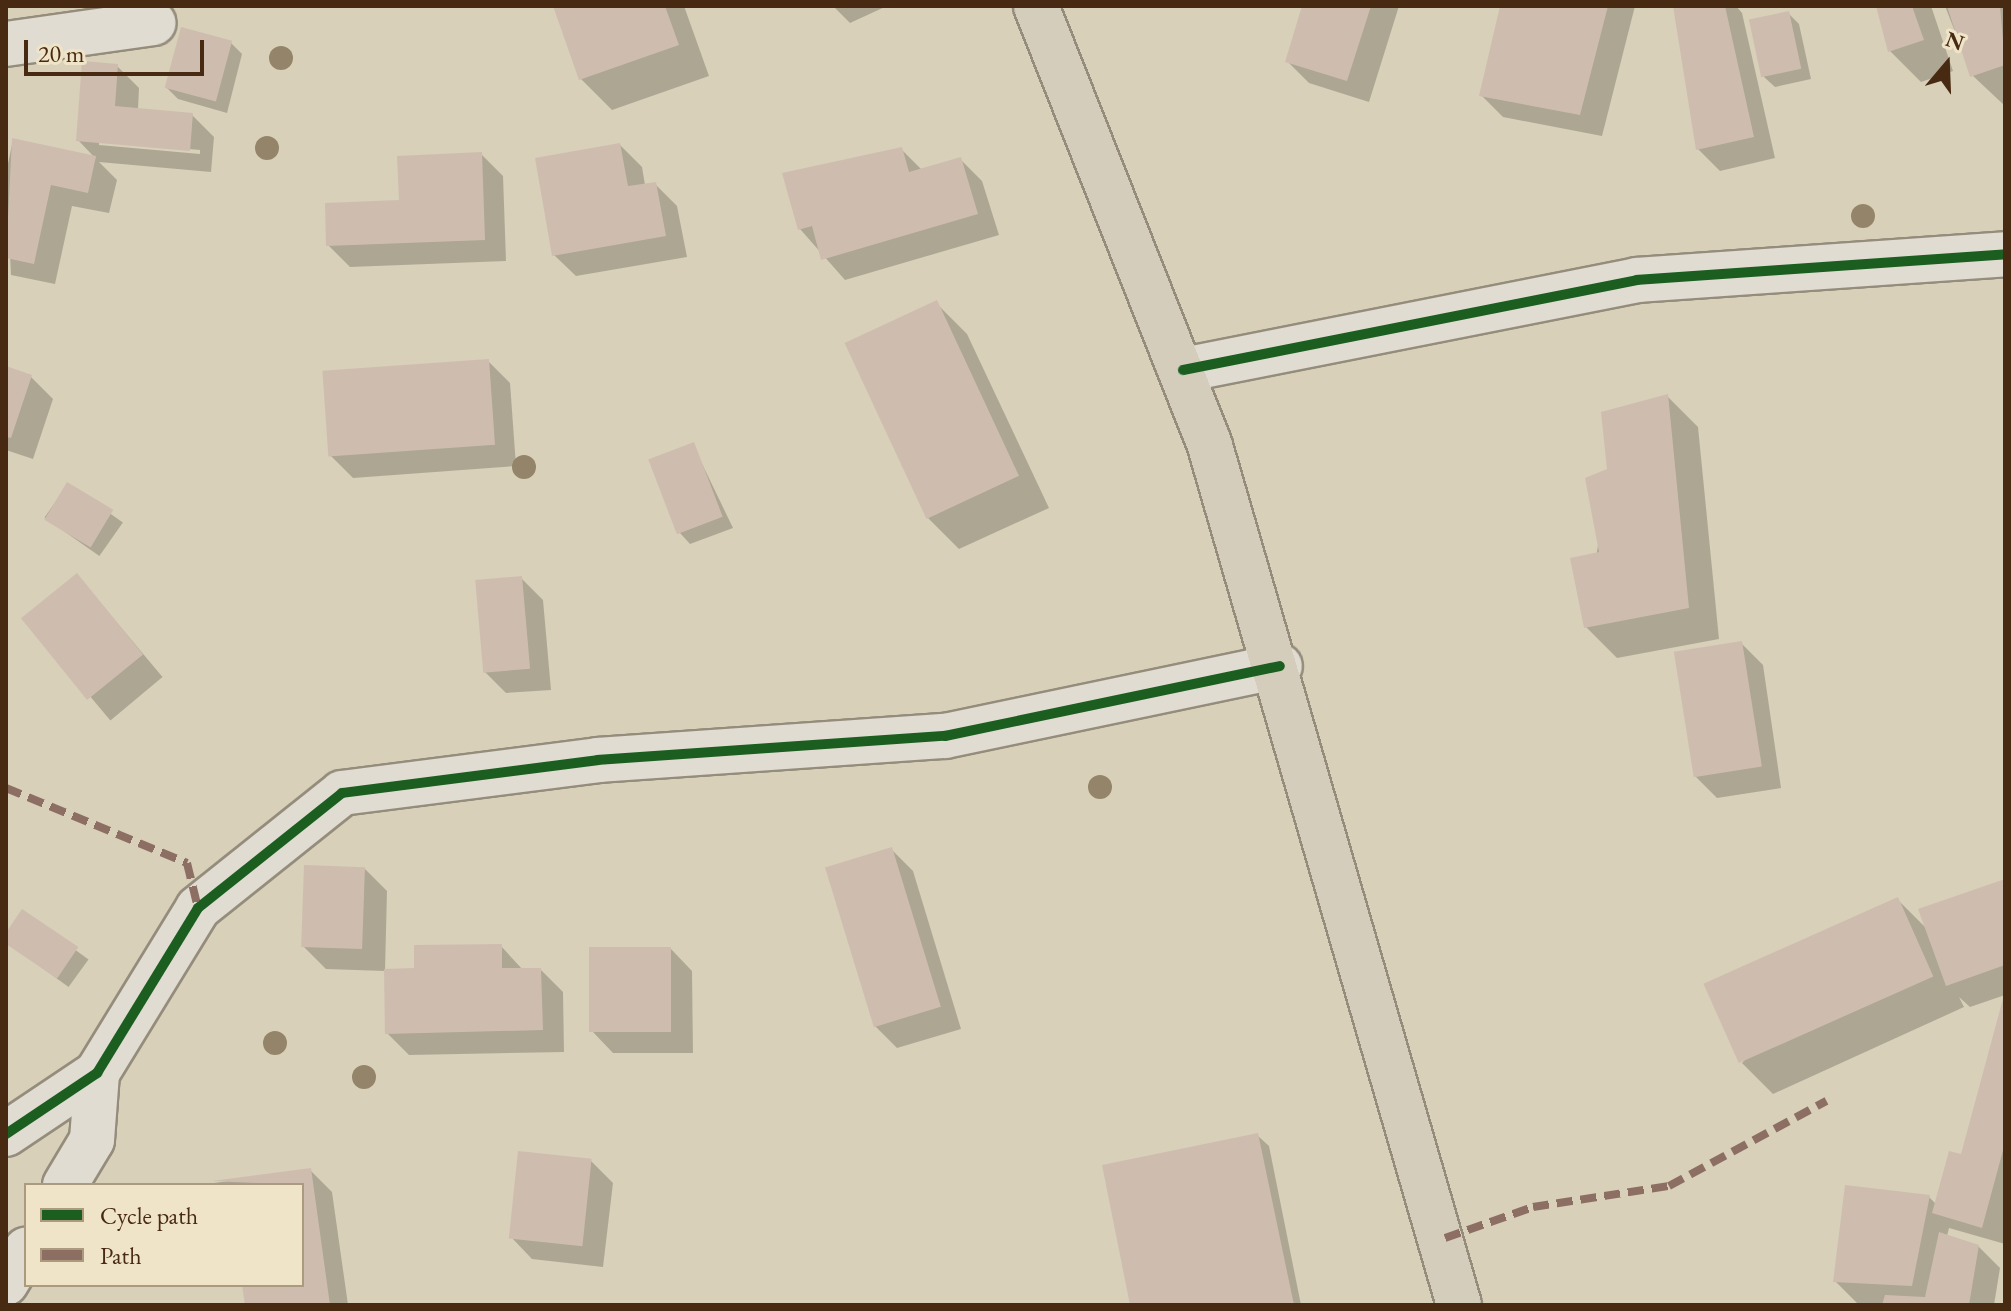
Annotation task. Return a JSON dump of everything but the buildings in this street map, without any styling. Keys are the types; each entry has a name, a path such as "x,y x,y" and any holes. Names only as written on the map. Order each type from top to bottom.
{"main road":[{"path":"1036,6 1183,370 1280,666 1459,1305"}],"street":[{"path":"6,44 154,23"},
{"path":"1183,370 1637,280 2005,254"},
{"path":"6,1134 97,1073 198,908 342,793 598,760 945,736 1280,666"},
{"path":"66,1183 92,1140 97,1073"},
{"path":"6,1283 24,1253"}],"marked path":[{"path":"6,788 187,863 198,908"},
{"path":"1445,1238 1533,1207 1669,1186 1826,1101"}],"cycle path":[{"path":"1183,370 1637,280 2005,254"},
{"path":"6,1134 97,1073 198,908 342,793 598,760 945,736 1280,666"}]}
